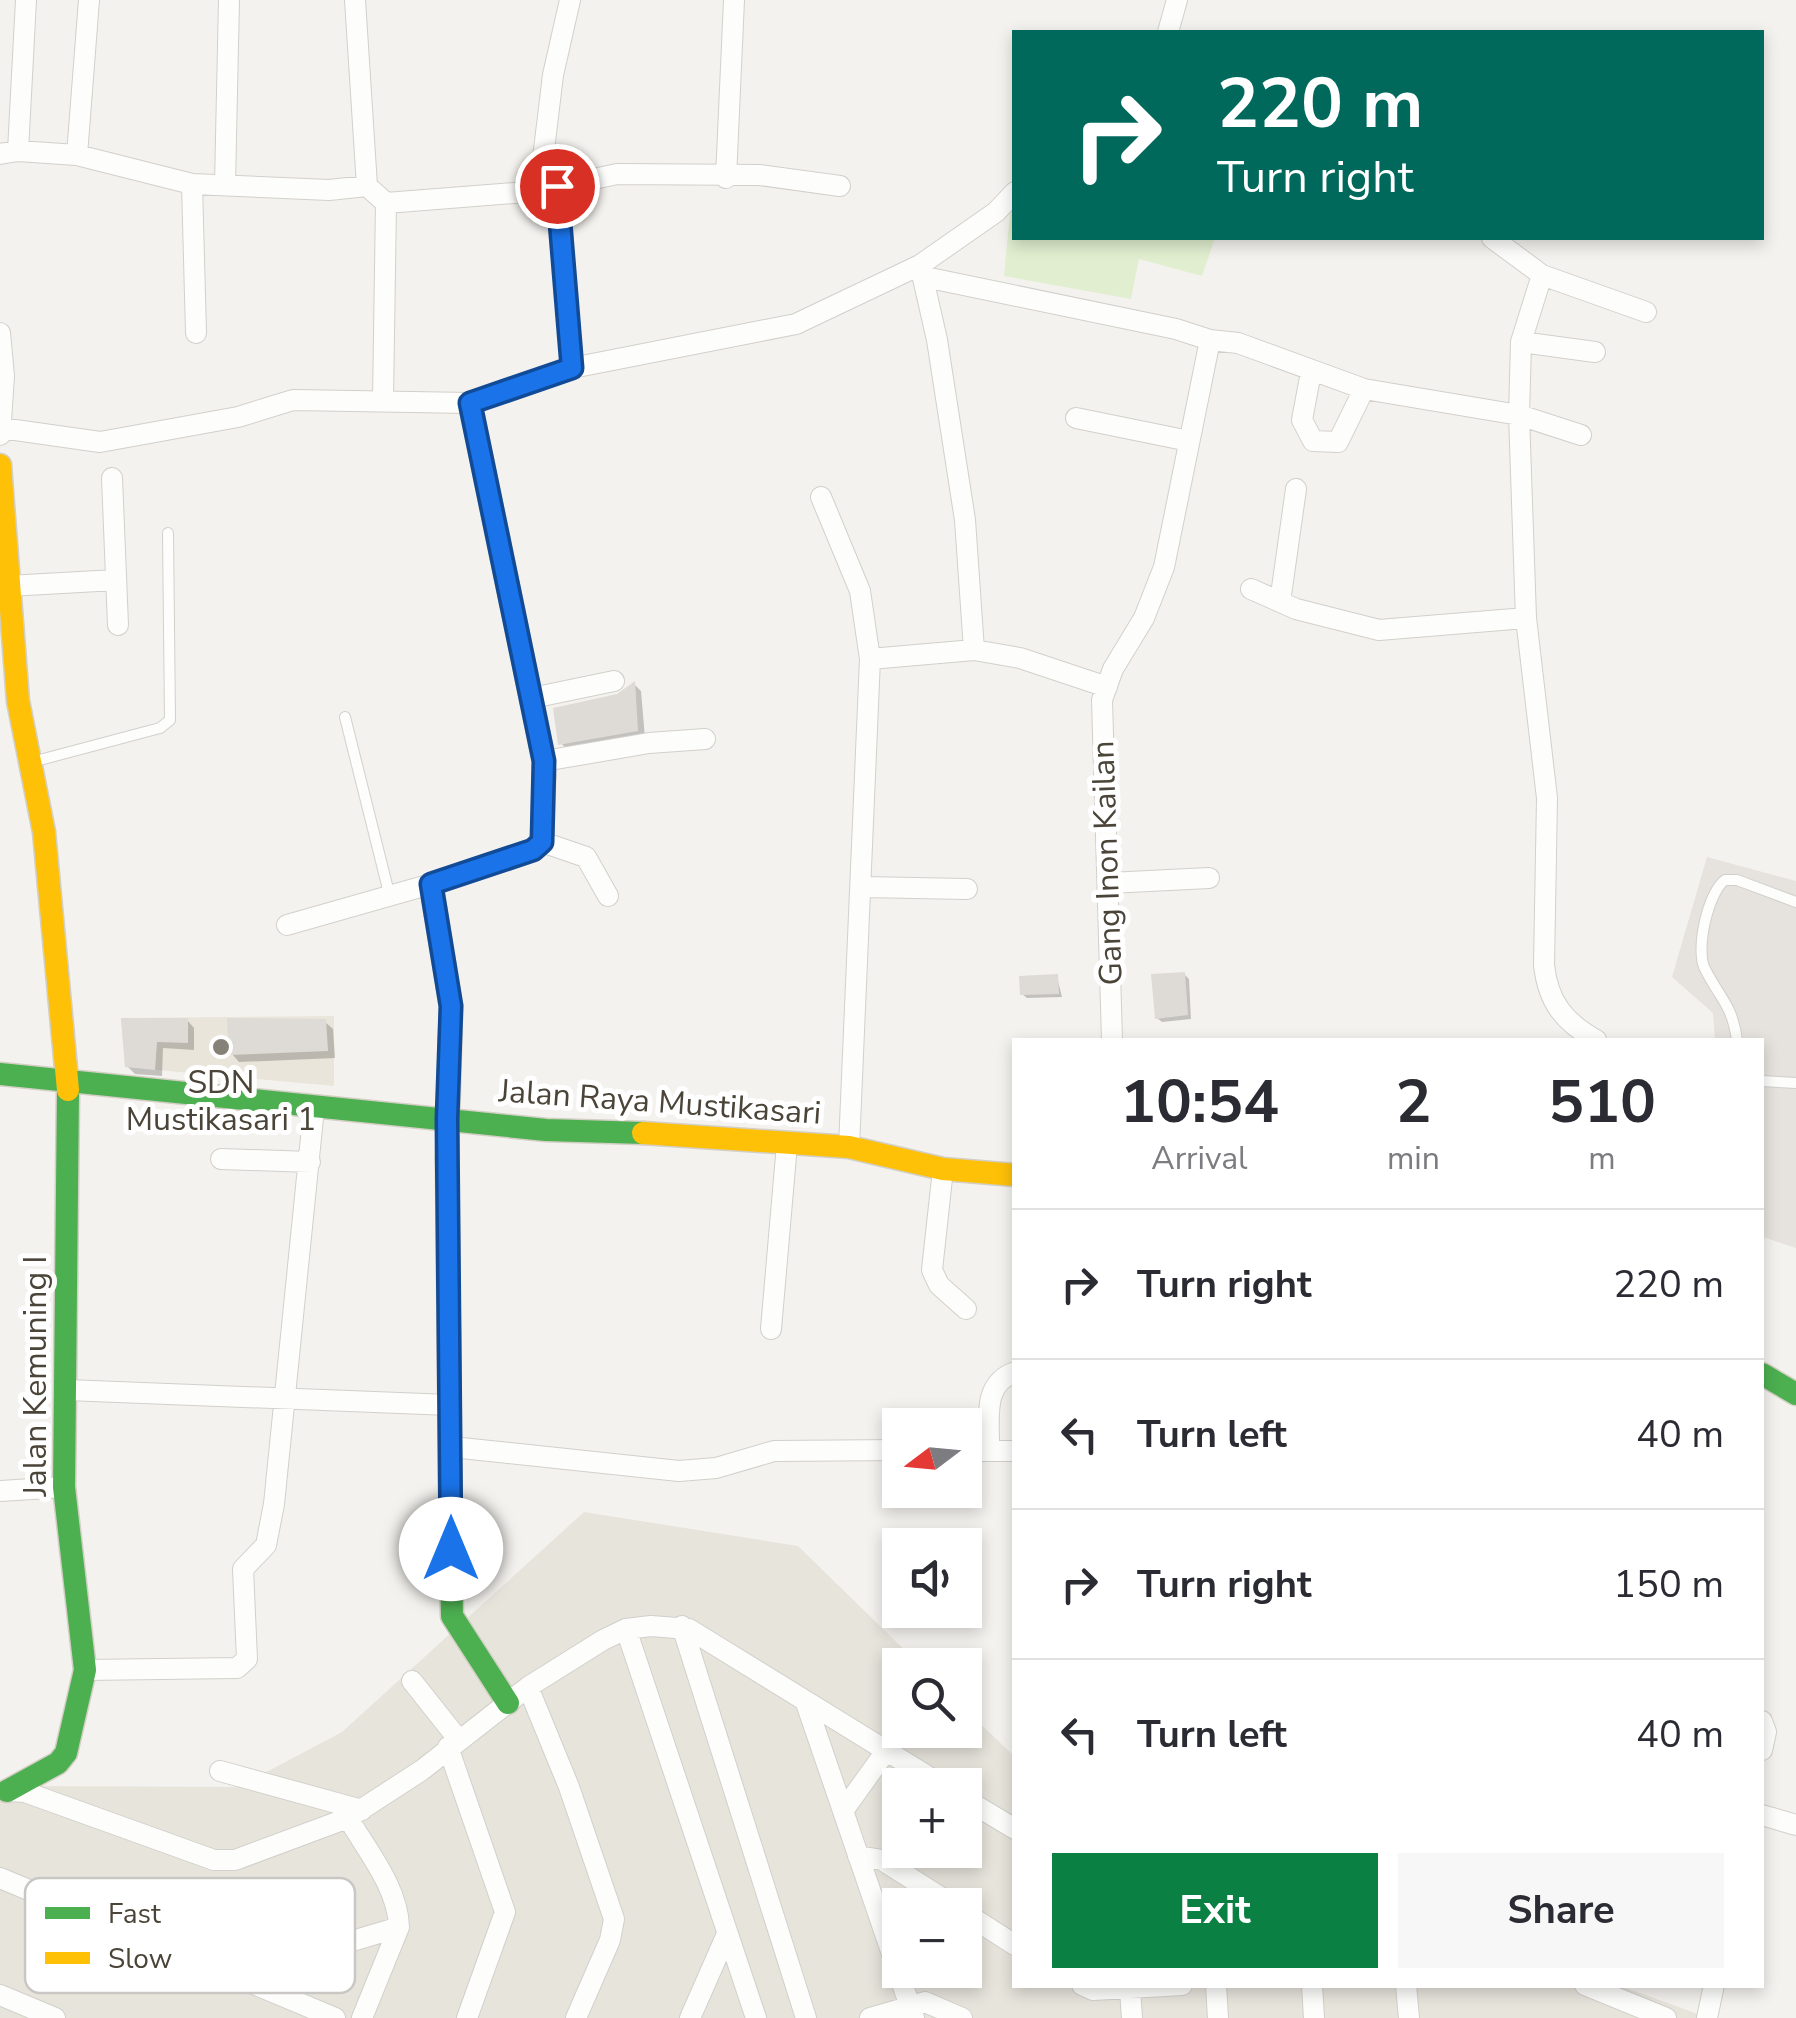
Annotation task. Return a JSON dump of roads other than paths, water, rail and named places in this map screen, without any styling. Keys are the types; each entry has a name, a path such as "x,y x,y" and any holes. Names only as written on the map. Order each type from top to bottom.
{"street":[{"path":"26,0 9,153 77,156 192,184 329,190 367,186"},
{"path":"77,156 89,0"},
{"path":"225,184 230,0"},
{"path":"355,0 367,186 386,203 548,189 616,174 726,178 760,175 840,186"},
{"path":"570,0 553,75 548,189 572,368"},
{"path":"726,178 734,0"},
{"path":"1169,30 1177,0"},
{"path":"192,184 196,334"},
{"path":"0,333 4,376 0,432 100,442 238,416 293,400 470,403 572,368 796,324 923,271 1012,195"},
{"path":"383,400 386,203"},
{"path":"1495,240 1542,275 1646,312"},
{"path":"923,271 1238,344 1364,389 1519,416 1580,435"},
{"path":"923,271 964,520 974,650"},
{"path":"1542,275 1521,342 1519,416 1526,618 1547,798 1546,988 1565,1018 1593,1038"},
{"path":"870,659 974,650 1020,658 1107,686 1144,618 1164,567 1210,340"},
{"path":"1521,342 1595,352"},
{"path":"1312,372 1302,420 1313,441 1338,442 1364,389"},
{"path":"287,924 431,884 533,850 542,842 544,761 470,403"},
{"path":"1076,418 1189,441"},
{"name":"Jalan Kemuning I","path":"0,466 18,702 44,832 68,1080 64,1487 86,1670"},
{"path":"112,478 118,625"},
{"path":"1280,602 1296,489"},
{"path":"821,497 860,590 870,659 863,887 848,1148"},
{"path":"8,586 116,580"},
{"path":"1252,588 1280,602 1380,630 1526,618"},
{"path":"532,698 614,681"},
{"name":"Gang Inon Kailan","path":"1107,686 1102,700 1112,1038"},
{"path":"544,761 649,743 705,739"},
{"path":"542,842 586,856 608,896"},
{"path":"1109,883 1209,878"},
{"path":"431,884 451,1006 447,1119 452,1616 508,1702"},
{"path":"863,887 967,889"},
{"name":"Jalan Raya Mustikasari","path":"0,1074 546,1130 735,1136 848,1148 943,1169 1012,1175"},
{"path":"3,1792 58,1763 66,1754 86,1670 237,1668 244,1664 249,1652 243,1569 266,1544 314,1108"},
{"path":"771,1329 786,1144"},
{"path":"221,1159 310,1162"},
{"path":"943,1169 932,1270 939,1284 966,1308"},
{"path":"989,1451 990,1394 1003,1376 1012,1373"},
{"path":"1764,1377 1796,1394"},
{"path":"66,1390 450,1405"},
{"path":"452,1447 679,1472 716,1468 774,1451 882,1450"},
{"path":"982,1451 1012,1451"},
{"path":"0,1491 64,1487"},
{"path":"3,1792 25,1792 224,1862 356,1814 528,1687 626,1629 682,1626 913,1768"},
{"path":"682,1626 806,2018"},
{"path":"626,1629 756,2018"},
{"path":"412,1680 453,1743 504,1912 467,2018"},
{"path":"528,1687 569,1786 614,1919 610,1940 576,2018"},
{"path":"807,1706 912,2011"},
{"path":"842,1811 886,1752"},
{"path":"220,1771 356,1814 393,1894 399,1927 362,2018"},
{"path":"982,1810 1012,1828"},
{"path":"1764,1816 1796,1825"},
{"path":"858,1856 882,1860 926,1888"},
{"path":"0,1878 25,1888"},
{"path":"982,1924 1012,1943"},
{"path":"355,1940 399,1927"},
{"path":"690,2018 728,1934"},
{"path":"1089,1988 1151,1988"},
{"path":"1216,1988 1218,2018"},
{"path":"1312,1988 1314,2018"},
{"path":"1407,1988 1415,2016"},
{"path":"1590,1988 1629,2012 1666,2018"},
{"path":"1707,2018 1713,1988"},
{"path":"1130,1990 1132,2018"},
{"path":"276,1993 335,2018"},
{"path":"0,1995 55,2018"},
{"path":"870,2018 936,2004 962,2018"}],"lane":[{"path":"32,762 160,728 170,720 168,533"},
{"path":"344,718 389,893"},
{"path":"1737,1038 1734,1013 1704,968 1702,955 1716,889 1725,880 1736,880 1796,902"},
{"path":"1764,1081 1796,1083"}],"place":[{"name":"SDN Mustikasari 1","path":"221,1047"}]}
